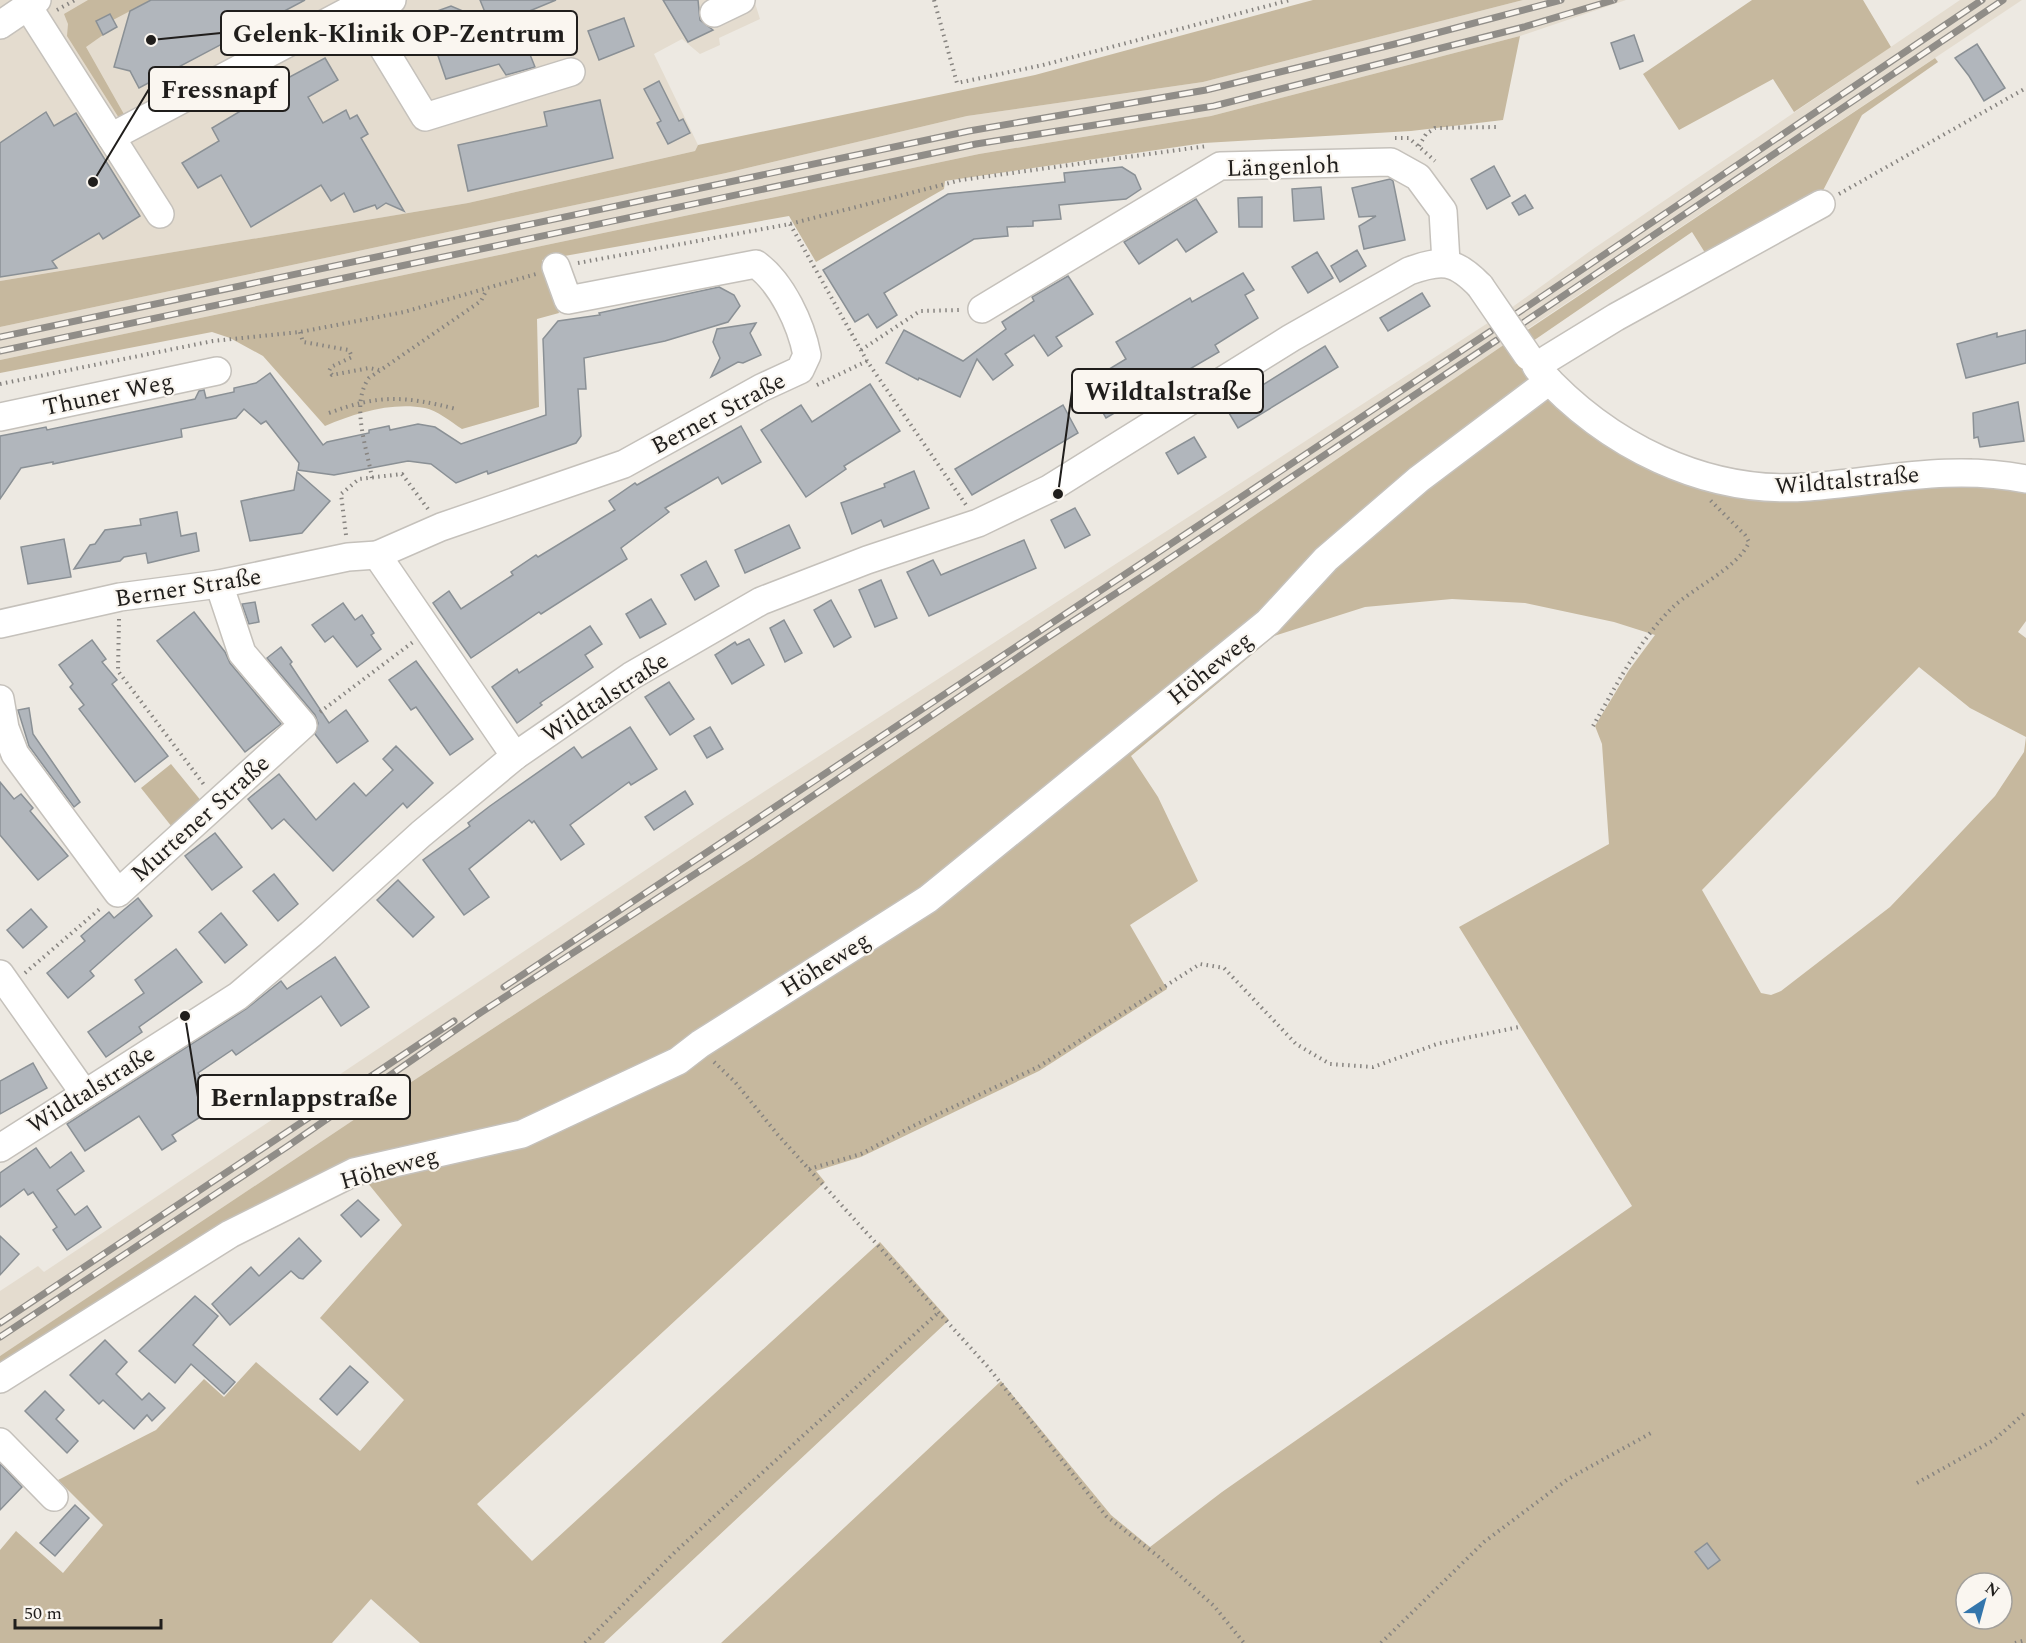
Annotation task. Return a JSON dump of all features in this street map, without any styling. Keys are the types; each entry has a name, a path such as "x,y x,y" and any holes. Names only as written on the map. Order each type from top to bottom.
{"street":[{"path":"362,1 369,10 378,3 392,0"},
{"path":"714,13 741,0"},
{"path":"362,1 425,117 571,72"},
{"path":"111,137 362,1"},
{"path":"0,25 32,3 111,137 160,214"},
{"name":"Längenloh","path":"982,309 1220,166 1391,162 1418,177 1443,211 1446,262"},
{"name":"Höheweg","path":"0,1379 230,1234 354,1172 522,1134 678,1061 700,1044 928,899 1268,622 1326,559 1419,479 1538,368 1617,317 1821,204"},
{"name":"Wildtalstraße","path":"0,1148 238,996 422,834 515,756 631,676 761,601 867,560 978,523 1049,489 1292,338 1409,271 1427,264 1446,262 1462,269 1480,286 1538,368 1568,400 1634,446 1665,463 1697,475 1733,484 1769,488 1808,487 1923,474 1976,471 2026,479"},
{"name":"Berner Straße","path":"0,624 120,597 219,584 348,557 377,555 441,527 624,464 761,388 800,370 807,355 798,324 769,273 756,264 568,300 556,267"},
{"name":"Thuner Weg","path":"0,417 217,371"},
{"path":"377,555 515,756"},
{"path":"219,584 242,653 303,725"},
{"name":"Murtener Straße","path":"0,699 4,728 15,754 118,893 303,725"},
{"path":"4,981 84,1093"},
{"path":"0,1442 54,1497"}],"path":[{"path":"934,0 957,83 1043,65 1290,0"},
{"path":"1821,204 2026,88"},
{"path":"1403,168 1426,135 1435,128 1497,127"},
{"path":"0,384 213,341 300,332 404,312 486,290 556,267 790,224 961,180 1204,146"},
{"path":"790,224 867,361 978,523"},
{"path":"372,478 359,403 364,385 369,378 481,302 486,290"},
{"path":"861,350 920,311 982,309"},
{"path":"300,332 303,342 352,352 352,357 331,367 329,371 332,375 369,368 381,370"},
{"path":"800,370 817,385 867,361"},
{"path":"329,413 359,403 391,397 417,399 456,409"},
{"path":"348,557 341,494 359,479 402,474 441,527"},
{"path":"1593,726 1621,677 1657,625 1673,607 1734,560 1747,547 1749,542 1745,535 1712,504 1697,475"},
{"path":"120,597 118,671 217,801"},
{"path":"303,725 429,630"},
{"path":"4,981 118,893"},
{"path":"808,1169 861,1154 911,1126 1038,1067 1200,964 1224,968 1296,1044 1330,1064 1373,1067 1437,1044 1519,1027"},
{"path":"700,1044 808,1169 988,1367 1106,1516 1159,1557 1214,1606 1244,1643"},
{"path":"585,1643 674,1553 939,1311"},
{"path":"1917,1483 1994,1440 2026,1412"},
{"path":"1381,1643 1484,1542 1568,1479 1651,1433"},
{"path":"2015,1643 2026,1640"}],"shaded area":[{"path":"0,0 754,0 760,19 719,38 720,45 700,54 682,39 654,54 698,145 695,151 468,203 0,281"},
{"path":"88,0 151,0 113,20 109,14 96,21 103,35 86,47 125,116 119,118 67,36 68,24 64,14"},
{"path":"1313,0 1523,0 1203,82 967,116 726,173 0,327 0,281 468,203 695,151 698,145 1035,75"},
{"path":"1523,0 1626,0 1520,36 1211,116 979,154 0,360 0,327 726,173 967,116 1203,82"},
{"path":"1752,0 1863,0 1891,47 1794,112 1773,79 1679,130 1643,74"},
{"path":"1960,0 2022,0 1505,344 753,858 358,1117 0,1356 0,1291 38,1266 44,1272 722,819 1511,308 1593,249"},
{"path":"1520,36 1503,120 1411,131 1204,143 945,181 944,189 816,262 789,216 542,260 559,313 537,319 539,407 462,429 434,411 399,406 374,410 325,426 263,356 230,338 212,332 0,373 0,360 979,154 1211,116"},
{"path":"1935,58 1938,62 1862,115 1815,206 1714,267 1692,232 1533,341 1526,331"},
{"path":"1505,344 1626,426 1692,460 1727,470 1762,475 1796,475 1972,458 1979,483 2026,493 2026,621 2018,632 2026,638 2026,737 2026,1643 721,1643 1001,1381 1111,1515 1150,1547 1222,1492 1632,1206 1459,927 1609,844 1602,744 1595,726 1629,670 1655,635 1614,622 1525,603 1452,599 1365,607 1274,636 1131,756 1158,797 1198,881 1130,925 1167,989 1039,1071 861,1157 816,1171 825,1182 477,1504 532,1561 880,1242 949,1320 604,1643 420,1643 371,1599 332,1643 0,1643 0,1550 16,1531 63,1573 103,1525 58,1480 156,1430 204,1379 224,1397 256,1362 360,1451 404,1400 320,1318 402,1225 353,1165 0,1364 0,1356 358,1117 753,858","holes":["1919,667 1970,708 2026,737 2024,752 1995,796 1890,907 1781,991 1771,995 1761,993 1702,890"]},
{"path":"171,764 202,802 172,827 141,788"}],"building":[{"path":"151,0 305,0 139,88 130,71 114,67 130,11"},
{"path":"480,0 556,0 515,17 535,67 506,75 499,64 446,79 436,50 425,54 407,22 451,6 489,22"},
{"path":"663,0 698,0 700,20 713,30 688,42"},
{"path":"110,14 117,27 103,35 96,21"},
{"path":"624,18 634,46 599,60 588,31"},
{"path":"1634,35 1643,61 1620,69 1611,43"},
{"path":"1977,44 2005,88 1984,101 1955,58"},
{"path":"325,58 338,80 308,97 323,123 346,110 350,119 357,115 368,134 361,138 404,211 386,203 377,209 375,205 354,212 344,193 331,201 321,185 251,227 221,175 198,188 182,163 219,141 212,128 244,109 241,103"},
{"path":"659,81 679,121 683,119 690,133 668,144 657,123 661,121 644,89"},
{"path":"600,100 613,158 468,191 458,145 547,126 544,112"},
{"path":"46,112 54,126 76,113 140,216 103,239 99,233 52,261 57,268 0,277 0,143"},
{"path":"1494,166 1510,196 1487,209 1471,179"},
{"path":"1122,167 1135,175 1141,189 1126,199 1059,205 1061,219 1033,221 1033,226 1007,227 1008,236 974,239 884,293 897,315 877,328 868,314 855,322 823,270 948,194 1065,182 1064,173"},
{"path":"1390,179 1393,181 1405,240 1364,249 1359,226 1376,216 1359,217 1352,188"},
{"path":"1321,187 1324,219 1294,221 1292,189"},
{"path":"1525,195 1533,208 1519,215 1512,203"},
{"path":"1262,197 1262,227 1239,227 1238,198"},
{"path":"1196,199 1217,232 1186,252 1177,239 1139,264 1124,242"},
{"path":"1357,250 1366,266 1340,282 1331,266"},
{"path":"1317,252 1333,278 1308,293 1292,267"},
{"path":"1243,273 1254,290 1245,295 1258,318 1215,345 1219,352 1106,418 1086,383 1126,359 1116,342 1190,298 1192,302"},
{"path":"1068,276 1093,314 1056,337 1062,346 1048,356 1034,335 1005,354 1013,365 993,380 977,359 960,397 919,378 918,380 886,363 904,330 963,361 1006,329 1002,322 1034,301 1032,297"},
{"path":"719,287 734,295 740,306 728,322 665,341 584,358 586,389 578,389 581,436 576,443 488,474 487,471 456,483 431,464 408,461 334,475 298,470 299,463 266,421 261,424 244,409 236,418 181,429 182,437 53,464 53,462 21,468 0,499 0,436 46,427 47,430 195,399 199,391 204,390 206,398 234,392 234,388 256,383 270,373 323,445 327,442 369,433 369,430 389,426 390,430 418,424 435,427 461,444 546,415 543,339 558,321 600,315 599,313"},
{"path":"1422,293 1430,306 1388,331 1380,318"},
{"path":"756,323 750,333 761,355 743,363 738,362 711,377 720,358 713,342 717,329"},
{"path":"2026,330 2026,363 1966,378 1957,344 1997,333 1997,337"},
{"path":"1325,346 1338,367 1238,428 1226,408"},
{"path":"870,384 900,431 844,466 846,469 806,497 761,430 801,405 812,422"},
{"path":"2018,402 2024,441 1980,447 1978,437 1974,438 1973,413"},
{"path":"1063,405 1078,433 972,495 955,469"},
{"path":"741,426 761,462 722,484 718,477 665,508 669,512 621,548 627,559 541,614 539,612 471,658 433,603 449,591 461,609 513,575 511,572 536,555 538,557 615,510 609,501 635,483 637,485"},
{"path":"1194,437 1206,457 1178,474 1166,453"},
{"path":"914,471 929,508 884,527 881,520 852,534 841,503 885,487 884,484"},
{"path":"297,472 330,501 302,533 250,541 241,501 294,490"},
{"path":"1075,508 1090,535 1065,548 1051,520"},
{"path":"177,512 181,536 196,533 199,551 148,563 146,553 124,557 120,561 74,569 90,545 95,544 105,530 141,525 140,519"},
{"path":"789,525 800,548 745,573 735,550"},
{"path":"64,539 71,577 28,584 21,547"},
{"path":"1024,540 1036,568 929,616 907,572 933,560 941,575"},
{"path":"706,561 719,586 695,600 681,575"},
{"path":"881,580 897,618 875,627 859,590"},
{"path":"651,599 666,624 640,638 626,614"},
{"path":"831,600 851,637 834,647 814,610"},
{"path":"255,602 259,622 249,624 242,604"},
{"path":"343,603 355,620 362,615 374,633 371,635 381,649 357,667 333,636 325,642 312,625"},
{"path":"194,612 225,652 230,663 281,724 245,752 157,641"},
{"path":"784,620 802,653 785,662 770,628"},
{"path":"590,626 602,644 585,655 593,667 540,703 542,705 517,723 492,687 517,669 519,673"},
{"path":"749,639 764,665 732,684 715,655 735,642 737,645"},
{"path":"92,640 106,659 102,662 117,680 112,684 168,756 135,782 79,709 84,705 70,687 73,684 59,665"},
{"path":"281,647 329,723 346,710 368,741 337,763 315,734 318,723 315,715 267,658"},
{"path":"416,661 473,739 450,755 416,707 411,710 389,680"},
{"path":"669,682 694,719 670,735 645,697"},
{"path":"29,708 33,734 80,802 74,807 29,746 18,710"},
{"path":"630,727 657,769 631,785 629,782 570,825 584,844 561,860 534,821 532,823 529,820 469,869 489,897 464,915 423,860 470,826 468,823 490,806 574,747 582,758"},
{"path":"710,727 723,749 707,758 694,736"},
{"path":"396,746 433,783 407,808 403,803 333,871 284,819 272,829 248,799 279,774 316,820 354,783 366,796 393,770 383,759"},
{"path":"0,782 14,799 21,794 33,808 30,811 68,856 38,880 0,835"},
{"path":"685,791 693,804 654,830 645,817"},
{"path":"215,833 242,867 212,890 185,856"},
{"path":"274,874 298,904 278,921 253,891"},
{"path":"398,880 434,917 413,937 377,900"},
{"path":"138,898 152,916 90,971 94,976 68,998 47,973 85,941 81,936 109,912 114,918"},
{"path":"31,909 47,927 23,948 7,930"},
{"path":"221,913 247,945 225,963 199,932"},
{"path":"176,949 202,982 139,1027 142,1032 106,1057 88,1032 144,993 135,980"},
{"path":"335,957 369,1007 341,1026 321,996 236,1055 232,1050 198,1073 219,1105 172,1135 176,1141 162,1150 139,1116 85,1151 67,1124 246,1009 281,981 287,989"},
{"path":"33,1063 47,1088 0,1114 0,1081"},
{"path":"36,1148 50,1168 71,1152 84,1171 57,1190 75,1215 87,1206 101,1227 67,1250 53,1230 57,1227 33,1192 28,1195 24,1189 0,1207 0,1173"},
{"path":"358,1200 379,1220 361,1237 341,1215"},
{"path":"0,1236 19,1254 0,1275"},
{"path":"299,1238 321,1261 303,1279 291,1271 230,1325 212,1304 251,1267 259,1276"},
{"path":"195,1296 218,1316 193,1345 235,1382 224,1394 191,1364 175,1383 139,1351"},
{"path":"105,1340 127,1362 116,1374 142,1400 149,1393 165,1408 152,1421 147,1415 134,1429 103,1400 99,1404 70,1375"},
{"path":"350,1366 368,1382 337,1415 320,1399"},
{"path":"45,1391 64,1410 56,1419 78,1441 67,1453 25,1411"},
{"path":"0,1464 22,1487 0,1510"},
{"path":"75,1505 89,1518 55,1556 40,1543"},
{"path":"1707,1543 1720,1560 1708,1569 1695,1552"}],"railway":[{"path":"0,337 969,131 1206,90 1395,44 1561,0"},
{"path":"0,351 976,144 1214,106 1524,27 1614,0"},
{"path":"1516,314 1982,0"},
{"path":"1523,323 2003,0"},
{"path":"504,987 1491,331"},
{"path":"0,1337 288,1146 480,1013 743,843 1042,641 1497,340"},
{"path":"0,1323 454,1021"}],"place":[{"name":"Gelenk-Klinik OP-Zentrum","path":"151,40"},
{"name":"Fressnapf","path":"93,182"},
{"name":"Wildtalstraße","path":"1058,494"},
{"name":"Bernlappstraße","path":"185,1016"}]}
